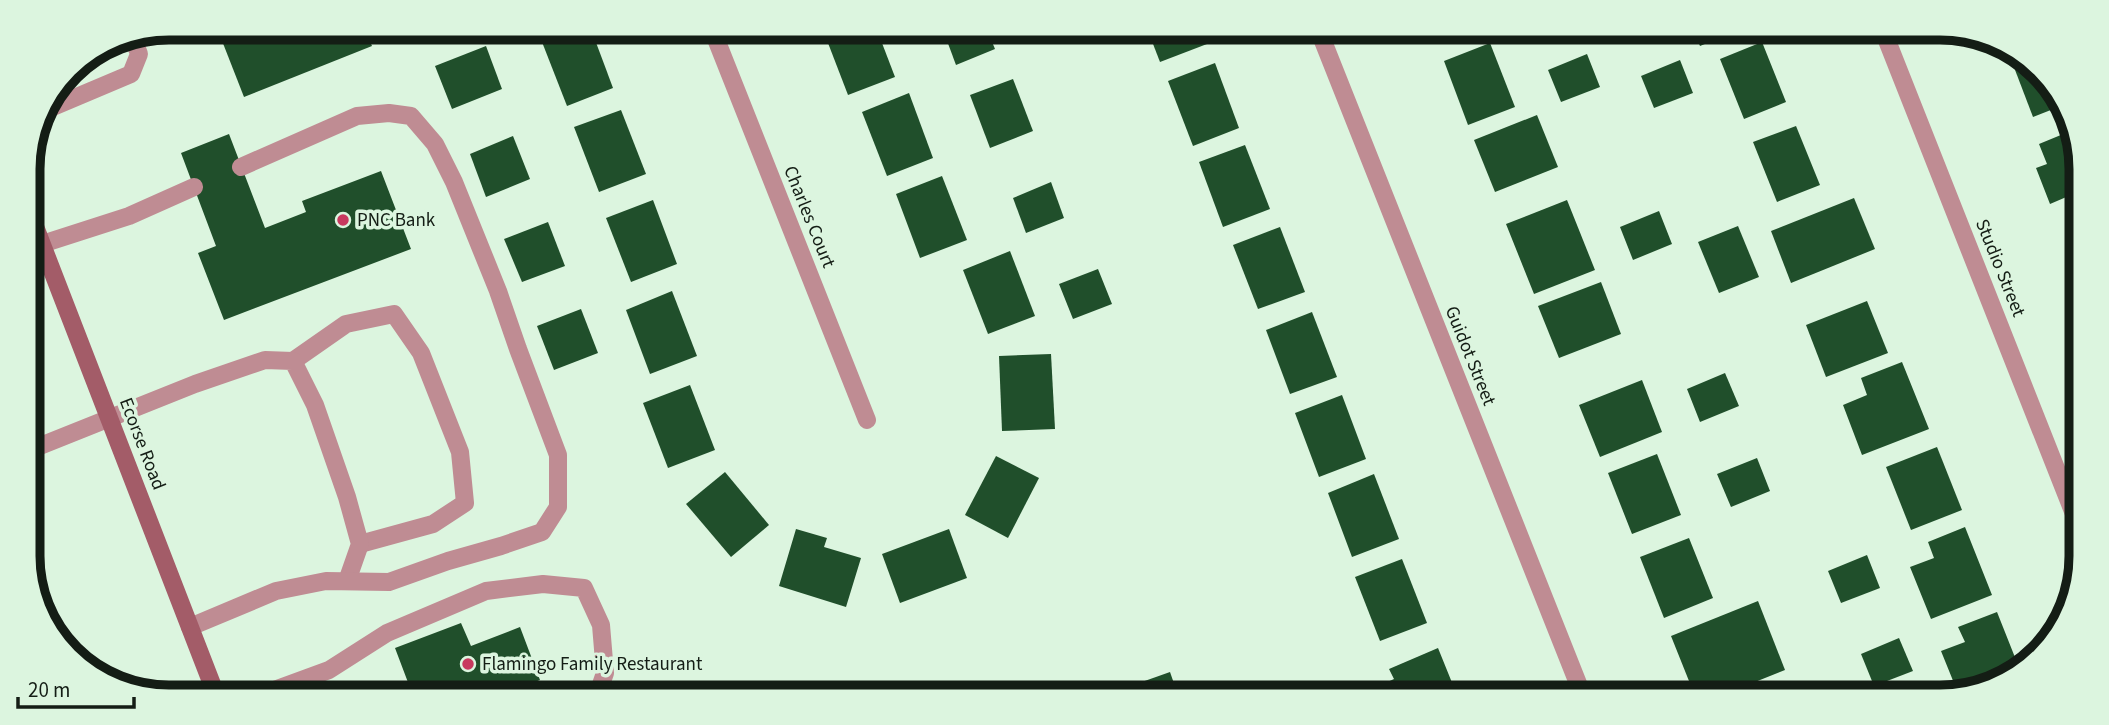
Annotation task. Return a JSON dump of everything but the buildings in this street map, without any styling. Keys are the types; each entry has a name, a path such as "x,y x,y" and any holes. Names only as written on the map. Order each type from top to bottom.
{"main road":[{"name":"Ecorse Road","path":"41,241 212,685"}],"street":[{"name":"Guidot Street","path":"1323,40 1578,684"},
{"name":"Studio Street","path":"1887,40 2069,501"},
{"name":"Charles Court","path":"717,41 867,420"},
{"path":"58,105 131,74 139,54 136,45"},
{"path":"190,627 276,591 326,580 389,582 542,532 558,507 558,455 498,291 435,144 411,116 389,113 357,116 242,167"},
{"path":"42,244 129,216 194,187"},
{"path":"40,446 195,384 265,360 293,361 346,324 394,314 421,353 460,452 465,503 433,524 360,544"},
{"path":"293,361 315,405 347,497 360,544 347,581"},
{"path":"289,685 330,670 387,633 486,591 543,584 584,588 601,625 605,673 601,685"}],"place":[{"name":"PNC Bank","path":"343,220"},
{"name":"Flamingo Family Restaurant","path":"468,664"}]}
